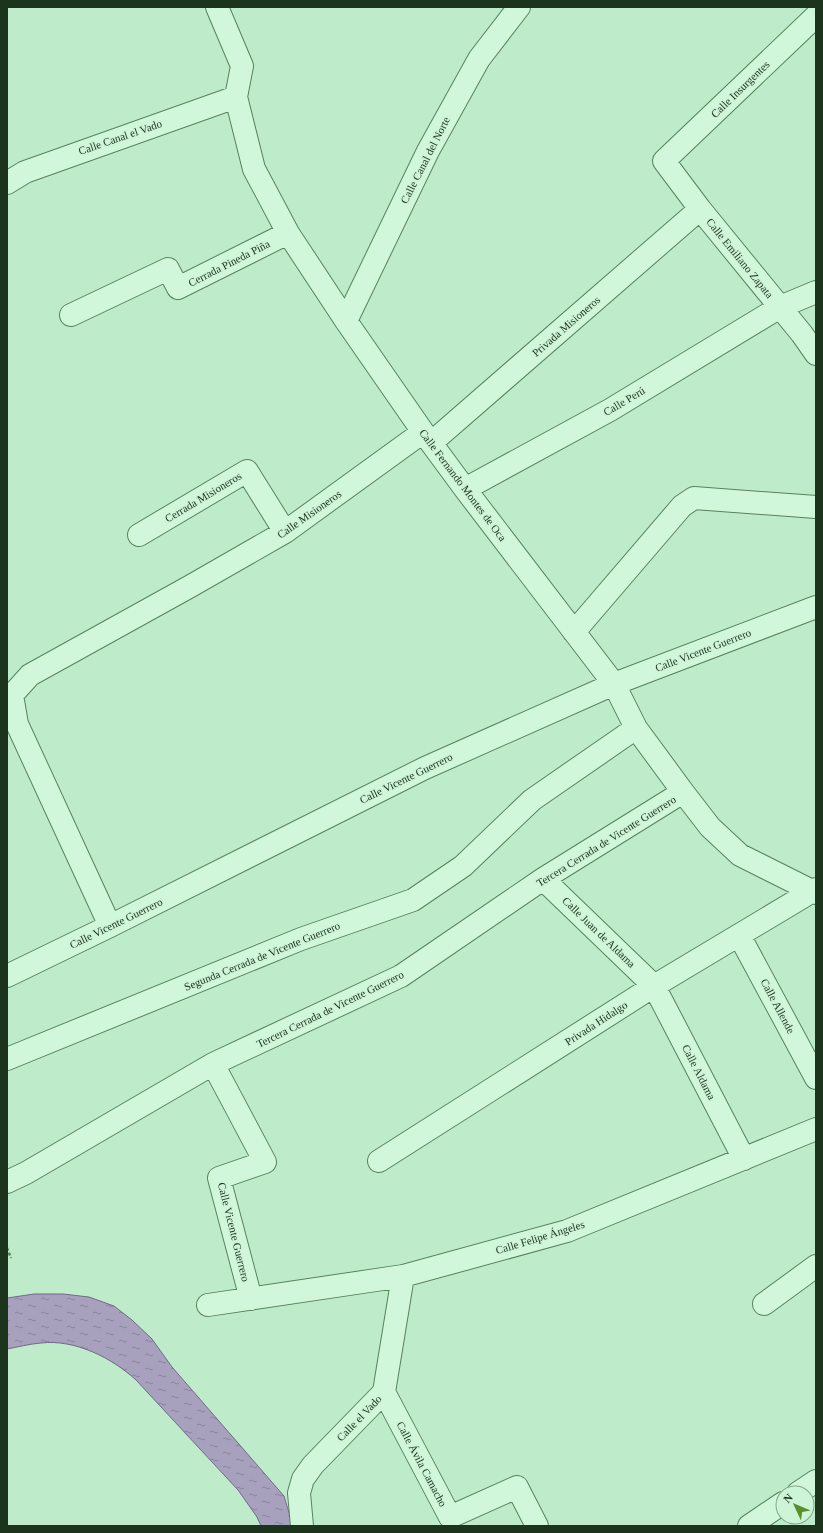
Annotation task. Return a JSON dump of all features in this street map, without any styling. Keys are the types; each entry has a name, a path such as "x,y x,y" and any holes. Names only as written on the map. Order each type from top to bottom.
{"street":[{"name":"Calle Fernando Montes de Oca","path":"217,7 242,66 236,97 254,169 288,233 346,321 465,489 614,684 636,728 682,792 710,827 740,855 815,891"},
{"name":"Calle Canal del Norte","path":"346,321 428,152 478,59 519,7"},
{"name":"Calle Insurgentes","path":"664,161 816,16"},
{"name":"Calle Canal el Vado","path":"7,183 25,172 236,97"},
{"name":"Calle Emiliano Zapata","path":"664,161 700,209 802,334 816,354"},
{"name":"Privada Misioneros","path":"427,437 700,209"},
{"name":"Cerrada Pineda Piña","path":"72,315 168,269 178,288 288,233"},
{"name":"Calle Perú","path":"465,489 610,410 780,307 816,292"},
{"name":"Calle Misioneros","path":"110,926 17,724 12,696 30,675 285,532 427,437"},
{"name":"Cerrada Misioneros","path":"139,535 247,471 285,532"},
{"path":"574,632 682,506 694,498 816,508"},
{"name":"Calle Vicente Guerrero","path":"7,976 425,768 614,684 816,607"},
{"name":"Segunda Cerrada de Vicente Guerrero","path":"7,1059 300,938 413,900 463,866 532,800 636,728"},
{"name":"Tercera Cerrada de Vicente Guerrero","path":"7,1182 26,1173 213,1064 401,976 544,879 682,792"},
{"name":"Calle Juan de Aldama","path":"544,879 654,986"},
{"name":"Privada Hidalgo","path":"379,1161 654,986 815,891"},
{"name":"Calle Allende","path":"739,935 816,1078"},
{"name":"Calle Aldama","path":"654,986 744,1159"},
{"name":"Calle Vicente Guerrero","path":"213,1064 266,1162 219,1178 240,1301"},
{"name":"Calle Felipe Ángeles","path":"208,1305 403,1276 567,1231 816,1129"},
{"path":"764,1304 816,1266"},
{"name":"Calle el Vado","path":"302,1526 299,1493 303,1479 313,1465 384,1392 403,1276"},
{"name":"Calle Ávila Camacho","path":"384,1392 450,1517 517,1487 537,1526"},
{"path":"749,1526 775,1508"}],"path":[{"path":"7,1248 11,1258"}],"water":[{"path":"34,1294 63,1294 89,1297 114,1306 132,1320 152,1339 172,1367 284,1496 293,1526 261,1526 257,1517 238,1490 136,1380 116,1364 80,1347 67,1344 41,1343 7,1349 7,1298"}]}
